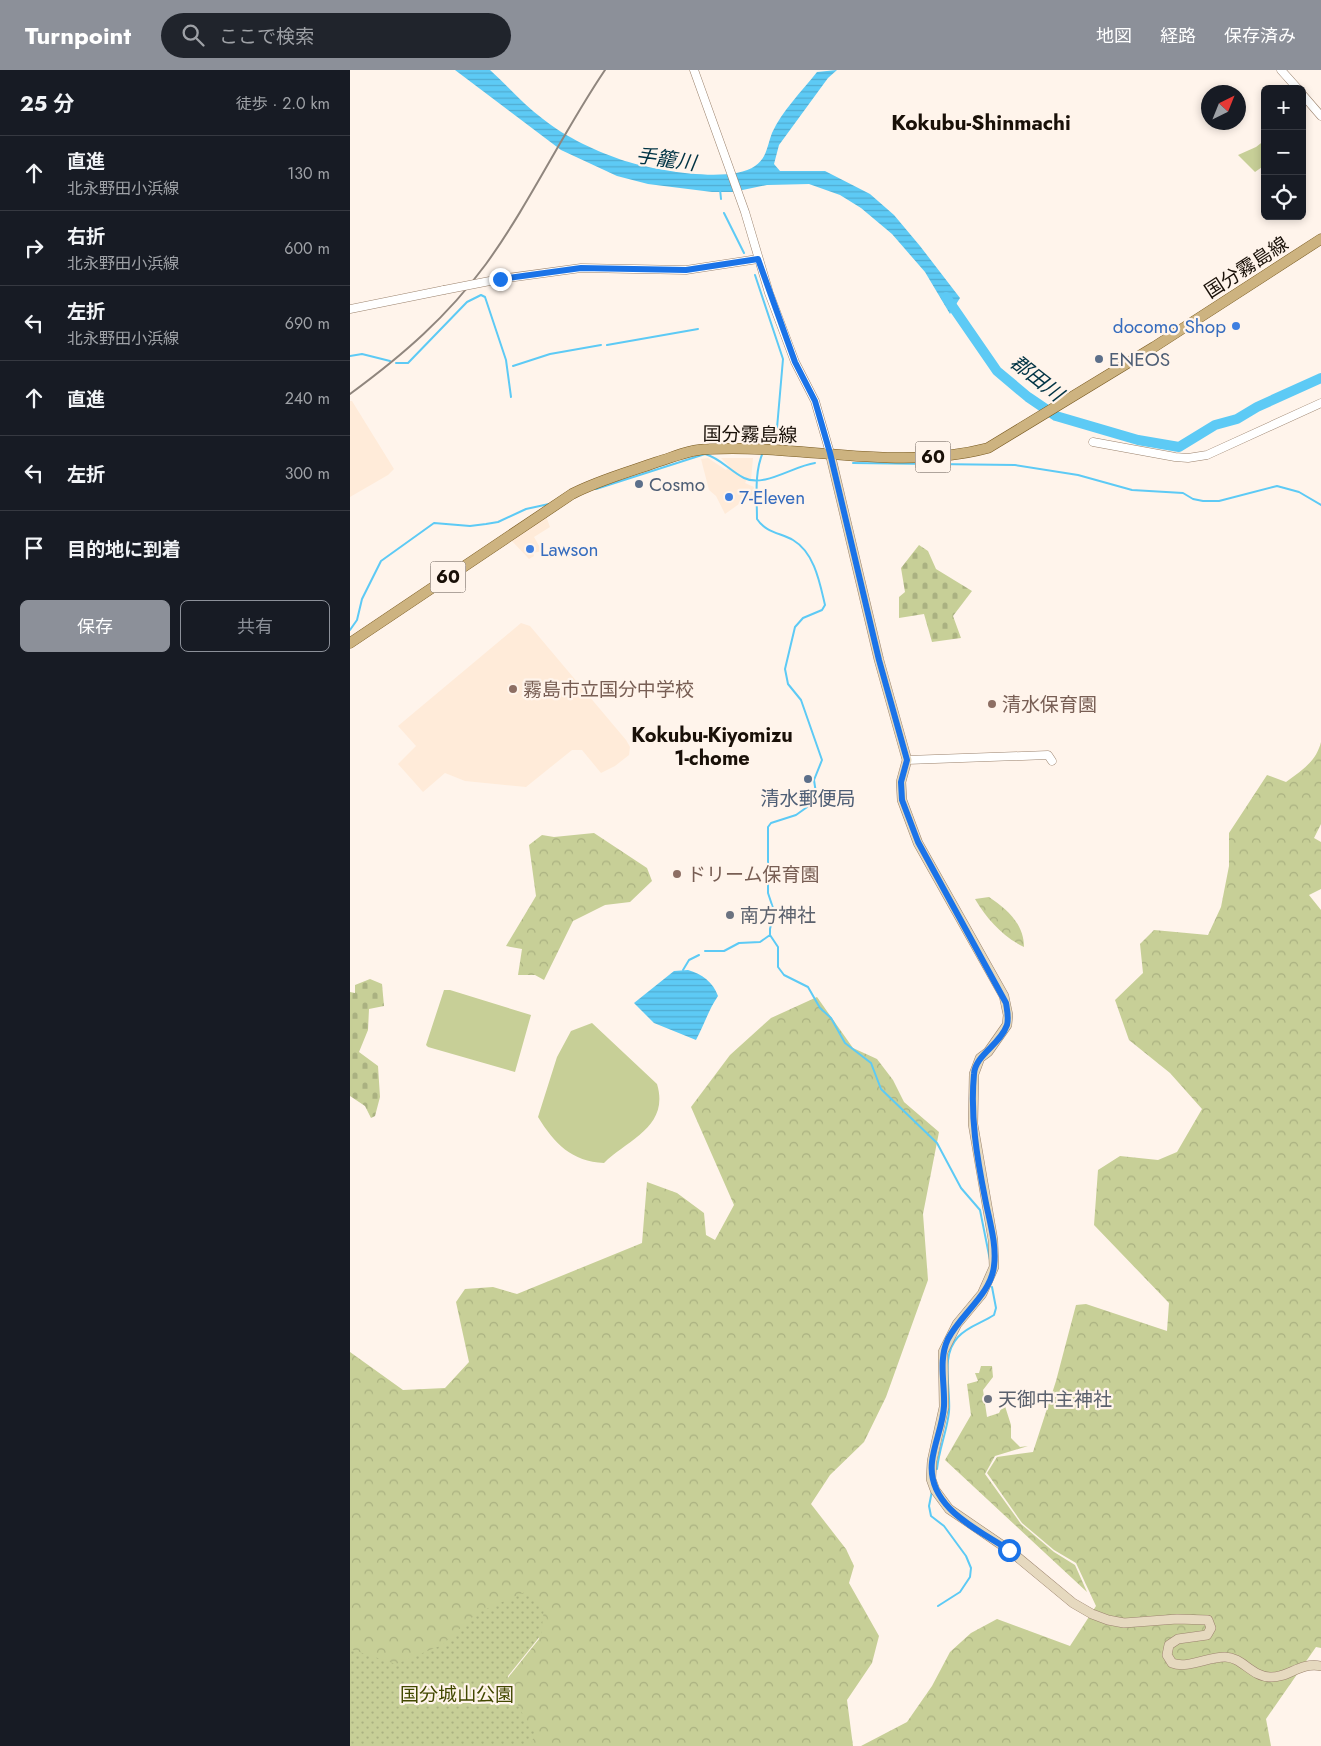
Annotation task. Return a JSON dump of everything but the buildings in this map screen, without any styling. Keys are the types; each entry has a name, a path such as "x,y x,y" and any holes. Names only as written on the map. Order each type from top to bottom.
{"main road":[{"name":"国分霧島線","path":"350,643 563,499 606,479 695,450 757,450 924,457 957,456 988,448 1028,425 1321,239"},
{"path":"830,453 879,660 907,760 901,782 902,794 912,828 925,855 1000,988 1006,1003 1008,1018 1003,1032 988,1052 980,1058 975,1067 973,1124 993,1240 994,1267 988,1283 957,1324 943,1352 944,1407 932,1461 931,1479 935,1490 942,1501 960,1517 1009,1550 1073,1602 1092,1614 1124,1623 1200,1618 1208,1620 1211,1628 1207,1635 1178,1639 1168,1645 1167,1655 1172,1663 1182,1665 1225,1657 1241,1663 1261,1676 1269,1677 1278,1677 1299,1666 1311,1664 1321,1666"}],"street":[{"path":"694,70 795,362 815,401 830,453"},
{"path":"1281,70 1294,85"},
{"path":"1306,99 1321,116"},
{"path":"350,309 500,279 581,268 686,270 758,259"},
{"path":"1093,442 1175,457 1188,458 1207,455 1321,403"},
{"path":"907,760 1048,755 1052,761"}],"shaded area":[{"path":"350,401 352,401 394,469 388,475 350,497"},
{"path":"708,458 726,470 729,466 721,458 753,458 751,479 748,478 745,483 754,487 753,494 725,514 716,496 709,490 701,459"},
{"path":"546,516 550,527 534,537 542,551 533,553 534,556 529,559 511,540"},
{"name":"霧島市立国分中学校","path":"521,623 530,626 626,740 630,747 629,755 615,766 601,773 582,750 572,750 526,787 465,781 445,773 423,792 398,764 416,746 398,726"}],"green space":[{"path":"1261,143 1261,168 1255,172 1238,155"},
{"path":"919,545 928,551 936,569 972,591 953,616 961,638 932,642 924,614 899,618 899,597 905,592 901,568"},
{"path":"1321,742 1321,824 1314,838 1321,842 1321,889 1309,895 1321,910 1321,1648 1316,1647 1266,1719 1271,1746 861,1746 907,1722 932,1686 950,1652 971,1633 997,1619 1070,1646 1096,1606 1076,1563 1054,1550 1022,1523 987,1473 997,1457 1033,1452 1056,1381 1076,1305 1086,1304 1167,1331 1169,1303 1094,1225 1098,1170 1120,1156 1158,1160 1177,1152 1202,1109 1170,1073 1129,1040 1115,1000 1143,973 1140,944 1154,930 1208,935 1221,907 1229,866 1229,833 1267,775 1286,782 1312,760"},
{"path":"594,833 647,868 652,881 630,902 605,905 573,921 544,980 535,975 518,975 522,949 506,946 536,896 529,845 542,835 554,837"},
{"path":"989,897 1008,912 1018,924 1024,947 996,927 975,899"},
{"path":"370,979 382,984 384,1006 369,1009 368,1030 359,1052 378,1066 380,1097 375,1116 371,1118 365,1106 350,1096 350,992 355,993 355,985"},
{"path":"444,990 450,990 531,1015 515,1072 426,1045"},
{"path":"817,997 853,1048 877,1059 893,1080 904,1102 939,1132 923,1214 928,1280 886,1397 864,1442 830,1475 811,1504 846,1549 854,1566 849,1583 879,1636 872,1663 847,1700 853,1746 525,1746 524,1720 507,1685 507,1679 539,1639 542,1614 399,1667 350,1650 350,1352 403,1390 445,1388 469,1362 456,1302 465,1289 493,1287 517,1294 642,1243 647,1182 677,1193 704,1213 706,1235 715,1240 734,1205 691,1107 730,1055 771,1018"},
{"path":"592,1023 657,1084 659,1099 657,1111 652,1122 644,1131 604,1163 593,1162 573,1155 557,1143 538,1117 557,1057 571,1031"},
{"path":"981,1366 992,1366 993,1377 983,1390 987,1417 999,1413 1004,1403 1011,1425 1011,1438 1020,1447 1028,1446 995,1456 985,1474 1021,1524 1054,1552 1075,1565 1087,1592 945,1460 971,1415 967,1384 978,1381 975,1373 979,1373"},
{"name":"国分城山公園","path":"525,1592 544,1609 541,1635 508,1676 507,1683 525,1719 537,1731 532,1741 526,1746 350,1746 350,1649 396,1664 442,1645 477,1613"}],"water":[{"path":"455,70 490,70 529,108 552,126 571,138 604,153 625,161 654,168 711,175 743,171 759,163 781,117 817,72 837,70 828,78 779,145 774,164 780,171 825,171 870,194 894,215 960,298 950,314 925,272 892,234 861,208 840,195 809,184 767,185 733,192 712,192 648,184 617,176 561,150"},
{"path":"688,970 706,979 718,996 696,1040 654,1023 634,1003 674,971"}],"waterway":[{"path":"720,189 721,199"},
{"path":"724,213 744,253"},
{"path":"755,275 783,359 777,428 765,446"},
{"path":"396,363 408,363 467,302 481,295 485,297 506,360 511,397"},
{"name":"郡田川","path":"946,297 997,371 1028,397 1056,416 1138,440 1179,447 1215,425 1237,419 1257,407 1321,378"},
{"path":"607,345 698,329"},
{"path":"513,366 550,354 601,345"},
{"path":"350,356 362,354 390,361"},
{"path":"763,452 757,477 757,519 769,530 793,540 807,553 815,569 825,605 822,610 803,618 795,627 785,669 788,684 801,700 822,760 814,780 817,800 796,815 771,823 768,827 768,893 774,911 770,935 778,947 778,967 784,975 808,987 820,1008 831,1018 845,1043 871,1063 881,1089 937,1143 961,1188 980,1210 990,1260"},
{"path":"596,489 705,454 715,458 744,478 752,480 769,478 815,463"},
{"path":"853,463 1015,465 1078,475 1132,490 1183,493 1193,499 1203,501 1219,501 1277,486 1299,492 1321,505"},
{"path":"350,630 357,620 362,599 381,561 434,523 470,526 486,524 498,522 526,509 549,504"},
{"path":"705,951 724,951 739,943 760,942 770,935"},
{"path":"683,970 689,960 699,955"},
{"path":"937,1469 949,1412 949,1353 962,1333 994,1315 996,1308 992,1287"},
{"path":"932,1491 929,1506 931,1516 944,1526 966,1556 971,1568 970,1577 960,1592 938,1606"}],"railway":[{"path":"350,394 406,350 440,318 486,264 517,217 605,70"}],"place":[{"name":"docomo Shop","path":"1236,326"},
{"name":"ENEOS","path":"1099,359"},
{"name":"Cosmo","path":"639,484"},
{"name":"7-Eleven","path":"729,497"},
{"name":"Lawson","path":"530,549"},
{"name":"霧島市立国分中学校","path":"513,689"},
{"name":"清水保育園","path":"992,704"},
{"name":"清水郵便局","path":"808,779"},
{"name":"ドリーム保育園","path":"677,874"},
{"name":"南方神社","path":"730,915"},
{"name":"天御中主神社","path":"988,1399"}],"district":[{"name":"Kokubu-Shinmachi","path":"981,123"},
{"name":"Kokubu-Kiyomizu 1-chome","path":"712,746"}],"route":[{"path":"500,279 581,268 686,270 758,259 795,362 808,384 815,401 830,453 879,660 907,760 901,782 902,800 918,842 940,878 1006,1003 1007,1025 988,1052 980,1058 975,1067 974,1074 973,1124 980,1174 993,1240 994,1267 982,1294 963,1315 947,1341 943,1352 944,1407 932,1461 931,1479 935,1490 950,1509 1009,1550"}],"water label":[{"name":"手籠川","path":"666,159"}]}
